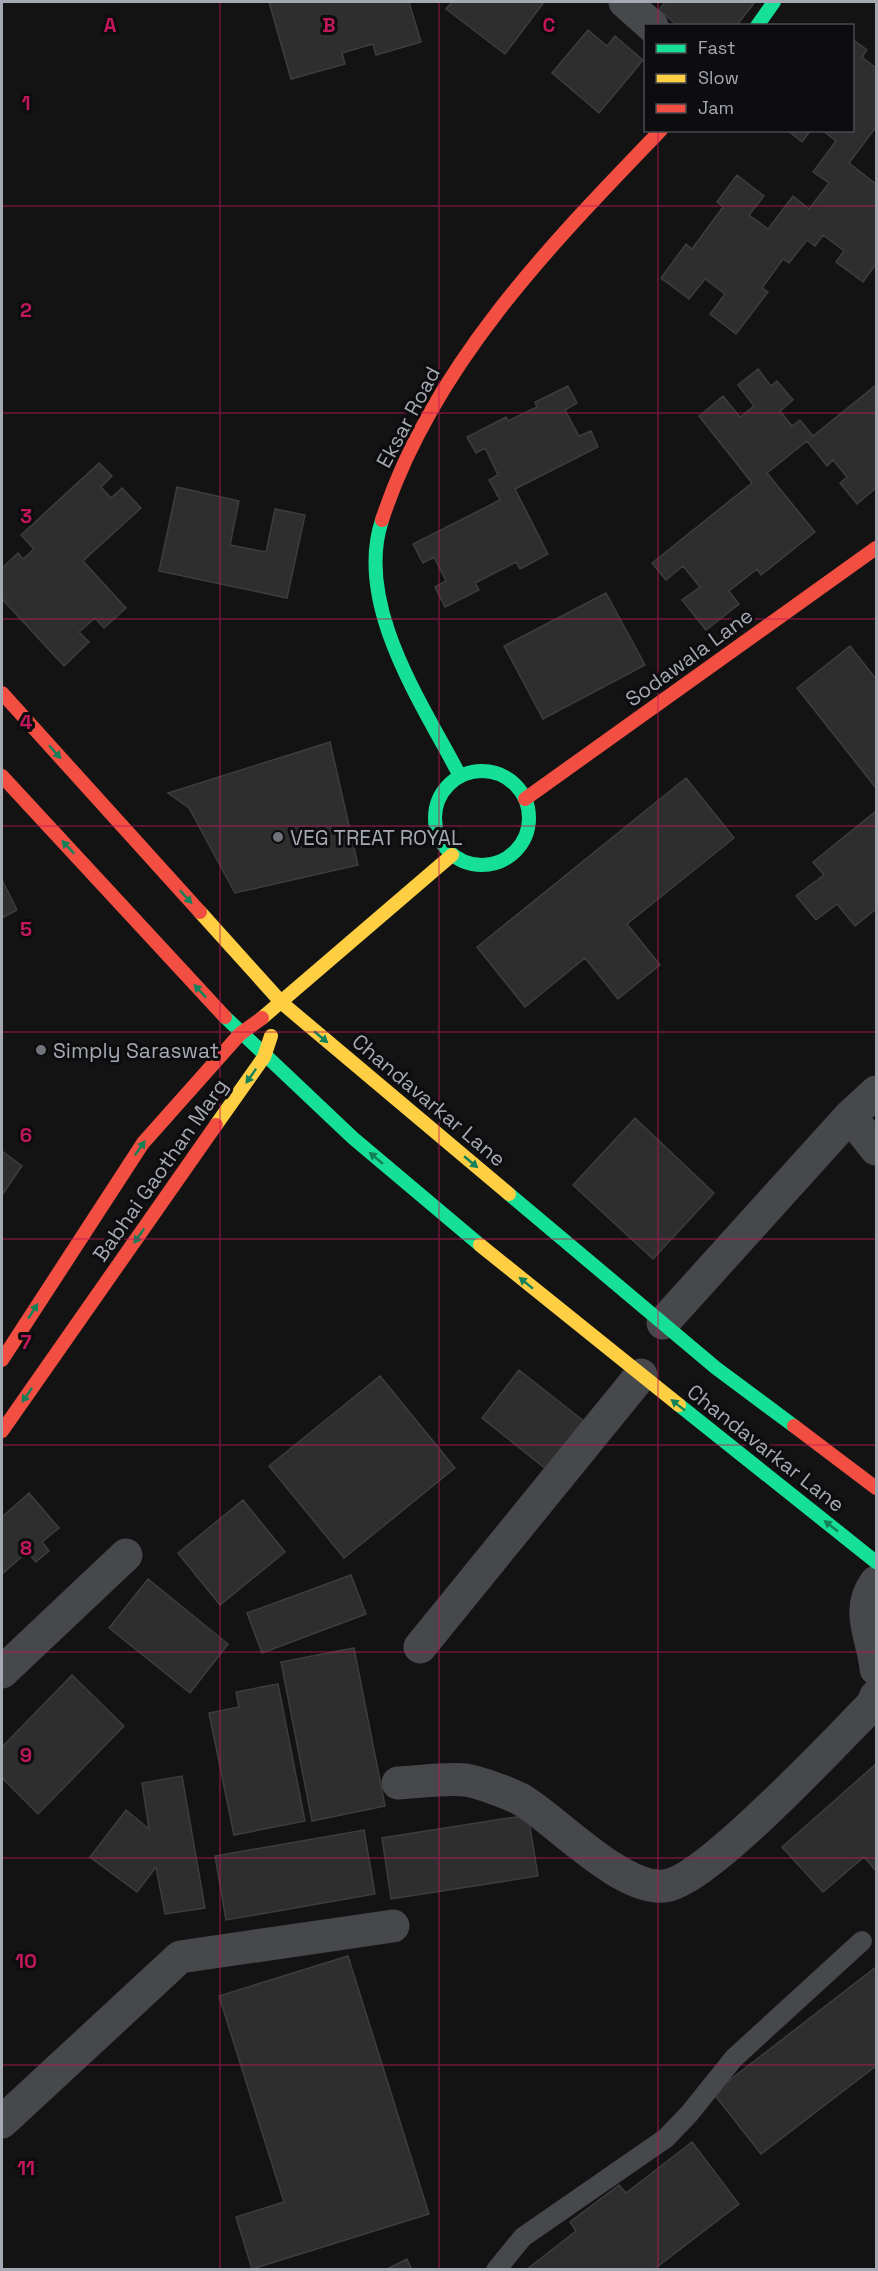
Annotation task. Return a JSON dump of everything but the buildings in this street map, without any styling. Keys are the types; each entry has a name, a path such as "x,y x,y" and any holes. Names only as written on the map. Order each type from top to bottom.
{"street":[{"path":"628,2 650,24"},
{"path":"759,24 774,2"},
{"name":"Eksar Road","path":"460,776 385,626 374,570 378,527 412,444 466,352 526,274 659,132"},
{"name":"Sodawala Lane","path":"525,799 876,548"},
{"name":"Chandavarkar Lane","path":"2,693 282,1003 716,1368 876,1488"},
{"path":"475,772 490,772 505,777 517,787 525,799 529,814 528,830 522,844 511,856 497,864 482,866 466,863 452,855 442,843 435,814 439,799 448,786 460,776 475,772"},
{"name":"Chandavarkar Lane","path":"2,776 240,1034 264,1057 388,1168 641,1376 876,1563"},
{"path":"282,1003 452,855"},
{"name":"Babhai Gaothan Marg","path":"2,1360 143,1143 240,1034 282,1003"},
{"name":"Babhai Gaothan Marg","path":"2,1431 264,1057 282,1003"},
{"path":"663,1323 850,1116 876,1092"},
{"path":"850,1116 876,1149"},
{"path":"420,1647 641,1376"},
{"path":"2,1672 126,1555"},
{"path":"876,1582 864,1616 876,1669"},
{"path":"398,1783 467,1780 521,1800 586,1850 637,1882 664,1886 695,1873 735,1840 872,1705 876,1696"},
{"path":"2,2122 180,1957 393,1926"}],"lane":[{"path":"496,2270 523,2237 666,2138 689,2114 734,2058 862,1941"}],"traffic: fast":[{"path":"758,24 774,2"},
{"path":"382,520 376,552 377,586 384,619 411,685 460,776"},
{"path":"482,771 500,775 515,785 525,800 529,818 525,836 515,851 500,861 482,865 464,861 449,851 439,836 435,818 439,800 449,785 464,775 482,771"},
{"path":"225,1017 353,1138 480,1245"},
{"path":"509,1194 716,1368 794,1426"},
{"path":"679,1405 876,1562"}],"traffic: slow":[{"path":"262,1018 452,855"},
{"path":"200,912 282,1003 509,1194"},
{"path":"216,1125 264,1057 271,1036"},
{"path":"480,1245 679,1405"}],"traffic: jam":[{"path":"382,520 404,464 431,410 463,359 538,263 578,217 659,132"},
{"path":"525,799 876,548"},
{"path":"2,693 200,912"},
{"path":"2,776 225,1017"},
{"path":"2,1360 143,1143 240,1034 262,1018"},
{"path":"2,1431 216,1125"},
{"path":"794,1426 876,1488"}],"place":[{"name":"VEG TREAT ROYAL","path":"278,837"},
{"name":"Simply Saraswat","path":"41,1050"}]}
